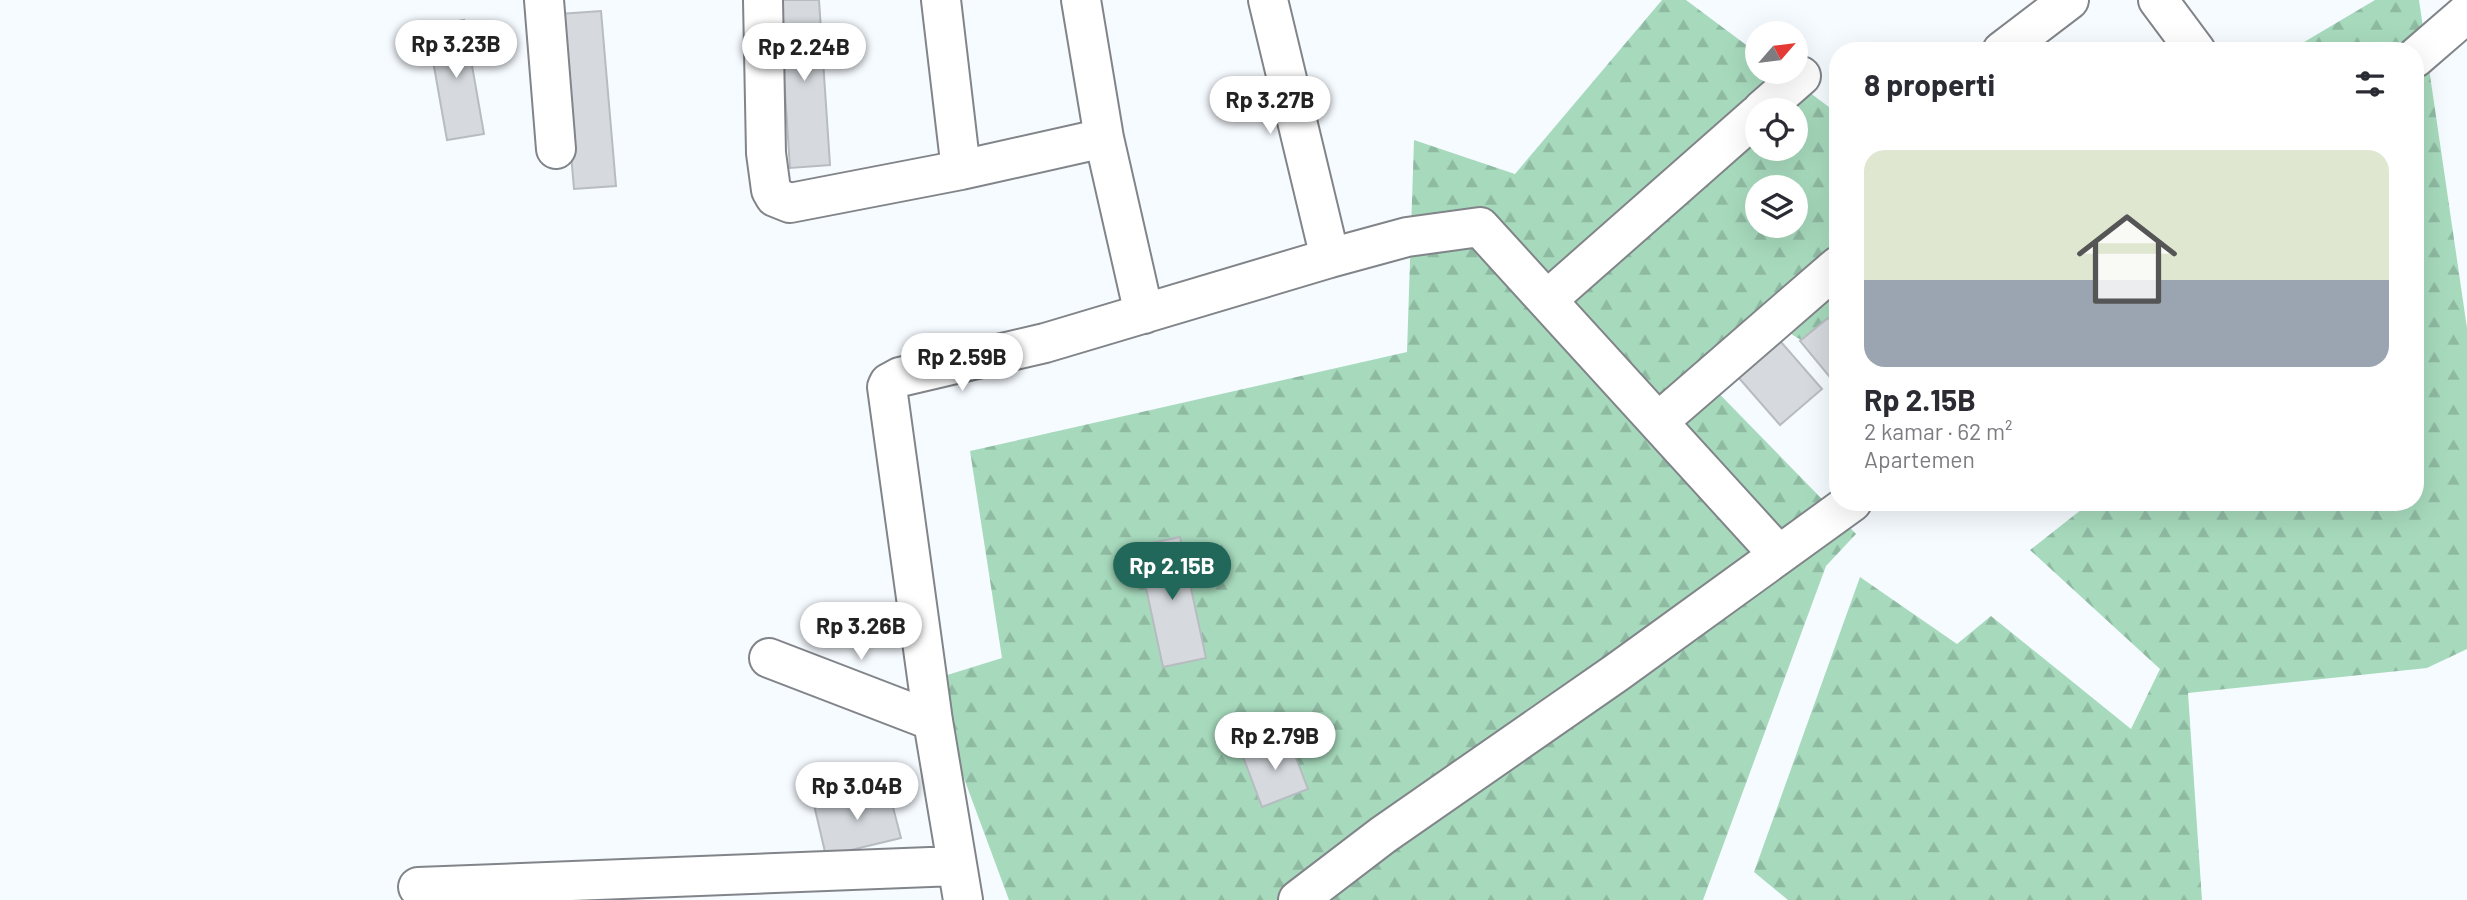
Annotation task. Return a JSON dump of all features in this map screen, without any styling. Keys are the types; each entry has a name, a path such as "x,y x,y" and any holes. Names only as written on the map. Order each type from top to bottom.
{"street":[{"path":"544,0 556,149"},
{"path":"763,0 766,153 771,190 775,197 790,203 961,170 1104,138"},
{"path":"941,0 961,170"},
{"path":"1080,0 1104,138 1144,314"},
{"path":"1268,0 1330,258"},
{"path":"2014,42 2068,0"},
{"path":"2158,0 2189,42"},
{"path":"2424,50 2467,13"},
{"path":"1776,98 1792,84"},
{"path":"1547,300 1745,126"},
{"path":"418,887 960,883 933,721 887,387 889,383 900,377 1045,343 1407,237 1480,227 1780,555"},
{"path":"1658,422 1829,274"},
{"path":"1298,900 1382,835 1616,673 1840,511"},
{"path":"769,659 933,721"}],"green space":[{"path":"1662,0 1686,0 1745,44 1745,84 1798,84 1829,107 1829,358 1755,311 1694,368 1829,506 1829,511 1834,511 1856,534 1826,566 1703,900 1009,900 928,681 1002,658 970,451 1407,352 1414,140 1515,174"},
{"path":"2375,0 2419,0 2467,328 2467,649 2427,668 2188,693 2202,900 1788,900 1754,872 1860,577 1957,644 1991,616 2131,729 2160,669 2030,550 2080,511 2424,511 2424,42 2304,42"}],"building":[{"path":"779,0 819,0 830,165 790,168"},
{"path":"601,11 616,186 574,189 559,14"},
{"path":"464,20 484,134 447,140 427,27"},
{"path":"1829,319 1829,376 1800,341"},
{"path":"1767,326 1822,389 1780,425 1725,362"},
{"path":"1180,537 1206,658 1163,667 1137,546"},
{"path":"1288,737 1308,789 1262,807 1242,754"},
{"path":"888,788 901,838 826,856 814,805"}]}
